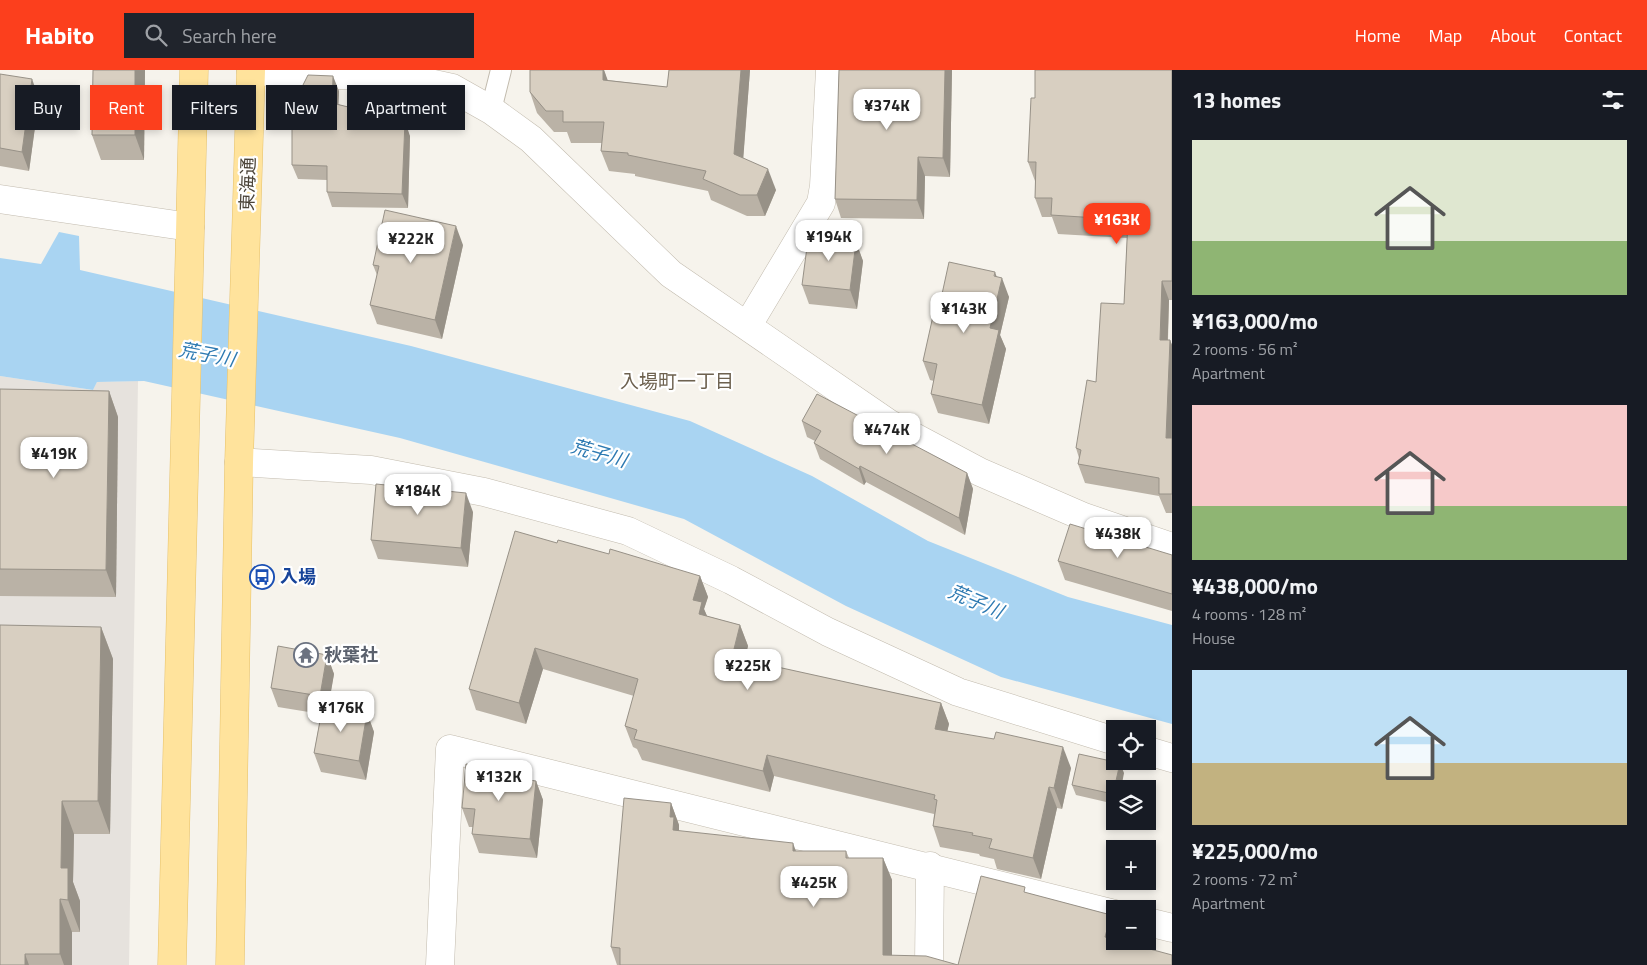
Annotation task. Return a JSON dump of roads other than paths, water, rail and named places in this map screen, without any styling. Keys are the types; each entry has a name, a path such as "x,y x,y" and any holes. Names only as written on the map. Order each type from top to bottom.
{"main road":[{"path":"172,965 194,70"},
{"name":"東海通","path":"230,965 240,414 251,71"}],"street":[{"path":"748,325 821,203 824,186 830,70"},
{"path":"251,71 406,78 452,88 491,110 531,139 671,274 748,325 888,423 972,467 1084,517 1172,547"},
{"path":"0,199 190,227"},
{"path":"239,462 371,470 484,492 628,531 731,580 828,632 958,692 1106,738"},
{"path":"440,965 450,749 930,866 1106,912"},
{"path":"1156,753 1172,758"},
{"path":"929,965 930,866"},
{"path":"1156,924 1172,928"}],"lane":[{"path":"491,110 501,70"}],"water":[{"name":"荒子川","path":"59,232 79,236 80,270 411,346 690,421 812,476 928,541 1068,597 1172,625 1172,724 1001,677 846,606 684,519 400,438 144,381 97,382 93,390 0,376 0,258 41,264"}],"place":[{"name":"入場","path":"262,577"},
{"name":"秋葉社","path":"306,655"}],"district":[{"name":"入場町一丁目","path":"677,381"}]}
